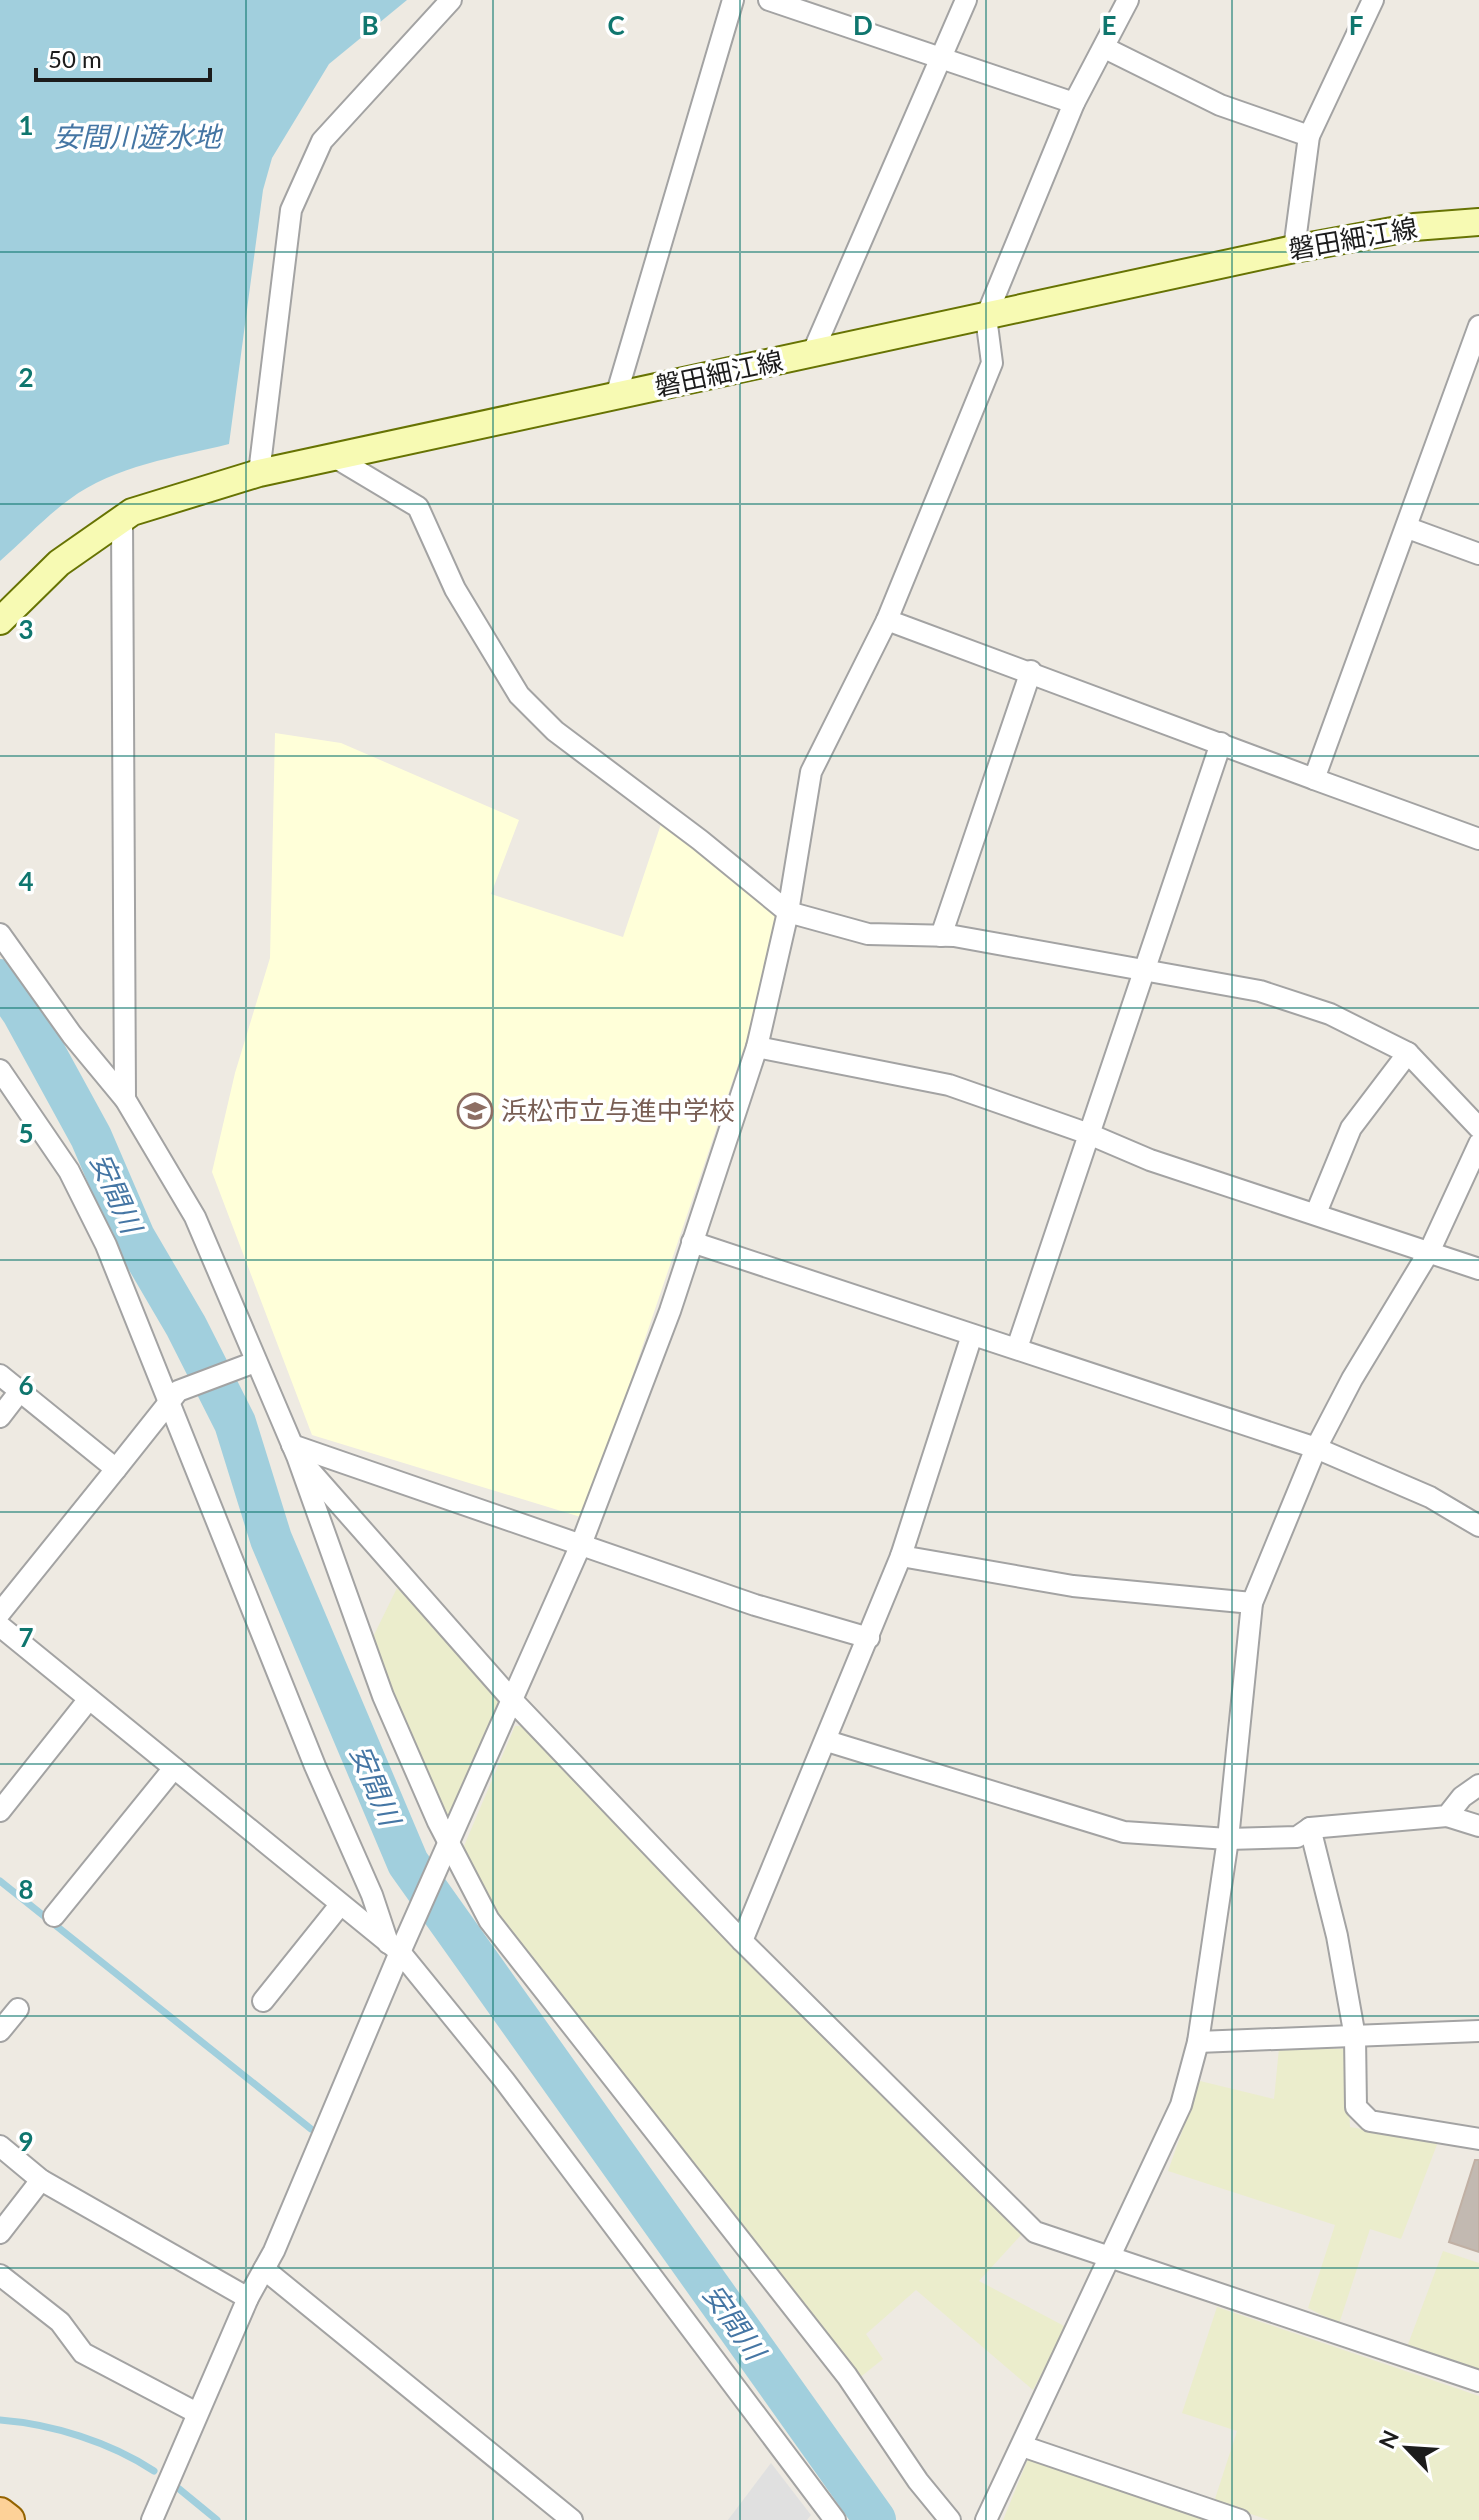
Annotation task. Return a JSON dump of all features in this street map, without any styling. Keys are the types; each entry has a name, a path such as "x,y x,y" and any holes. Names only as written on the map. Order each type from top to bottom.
{"main road":[{"name":"磐田細江線","path":"0,621 59,563 122,518 159,501 259,473 1294,249 1414,227 1479,222"},
{"path":"0,2513 9,2520"}],"street":[{"path":"259,473 291,210 322,141 451,0"},
{"path":"616,396 733,0"},
{"path":"769,0 1074,103"},
{"path":"812,354 943,59 966,0"},
{"path":"152,2520 248,2298 264,2269 398,1946 446,1849 582,1542 692,1242 757,1047 788,912 811,772 887,620 992,363 986,317 1074,103 1128,0"},
{"path":"1294,249 1309,136 1373,0"},
{"path":"1105,48 1220,105 1309,136"},
{"path":"1314,779 1408,528 1479,326"},
{"path":"336,458 418,507 455,589 519,695 555,731 700,840 788,912 868,934 941,936 1145,968 1260,991 1330,1014 1408,1053 1479,1128"},
{"path":"122,518 125,1099"},
{"path":"1408,528 1479,554"},
{"path":"887,620 1479,839"},
{"path":"941,936 1031,671"},
{"path":"1017,1348 1221,743"},
{"path":"0,934 72,1035 125,1099 195,1217 248,1365 294,1451 383,1696 446,1849 489,1920 847,2376 918,2481 950,2520"},
{"path":"757,1047 949,1085 1089,1134 1150,1160 1430,1250 1479,1269"},
{"path":"1316,1213 1351,1128 1408,1053"},
{"path":"0,1070 69,1171 175,1396 398,1946 504,2080 835,2520"},
{"path":"986,2520 1181,2105 1198,2042 1228,1839 1252,1603 1316,1448 1352,1379 1430,1250 1479,1144"},
{"path":"692,1242 1017,1348 1171,1403 1316,1448 1430,1497 1479,1526"},
{"path":"742,1941 901,1556 972,1335"},
{"path":"0,1613 175,1396 248,1365"},
{"path":"0,1375 116,1469"},
{"path":"0,1417 20,1391"},
{"path":"294,1451 582,1542 755,1605 869,1638"},
{"path":"294,1451 513,1701 742,1941 1035,2232 1479,2381"},
{"path":"901,1556 1073,1586 1252,1603"},
{"path":"0,1626 340,1905 398,1946"},
{"path":"0,1811 89,1699"},
{"path":"827,1741 1124,1832 1228,1839 1297,1837 1310,1828 1447,1816 1479,1826"},
{"path":"54,1916 174,1768"},
{"path":"1447,1816 1462,1797 1479,1785"},
{"path":"1310,1828 1337,1936 1355,2037 1356,2107 1370,2121 1479,2139"},
{"path":"263,2001 340,1905"},
{"path":"0,2031 18,2009"},
{"path":"1198,2042 1479,2031"},
{"path":"0,2146 41,2180 248,2298"},
{"path":"0,2233 41,2180"},
{"path":"264,2269 572,2520"},
{"path":"0,2275 60,2322 83,2353 197,2413"},
{"path":"1022,2446 1240,2520"}],"shaded area":[{"name":"浜松市立与進中学校","path":"275,733 341,743 519,820 491,894 623,937 662,821 787,921 584,1518 312,1435 212,1172 235,1073 270,958"},
{"path":"397,1588 502,1699 446,1825 372,1639"},
{"path":"515,1726 525,1726 1022,2234 979,2281 1066,2327 1033,2390 916,2290 866,2334 883,2359 858,2379 498,1918 461,1853"},
{"path":"1279,2048 1346,2049 1350,2127 1438,2142 1401,2239 1370,2229 1339,2324 1308,2308 1335,2225 1168,2171 1200,2081 1274,2099"},
{"path":"1443,2251 1479,2263 1479,2371 1407,2347"},
{"path":"1217,2307 1479,2396 1479,2520 1269,2520 1214,2502 1237,2431 1182,2413"},
{"path":"1028,2459 1213,2520 1003,2520"},
{"path":"771,2463 811,2515 807,2520 728,2520"}],"water":[{"name":"安間川遊水地","path":"0,0 407,0 329,64 272,158 263,190 229,444 146,464 106,478 52,513 0,561"}],"building":[{"path":"1475,2160 1479,2160 1479,2252 1449,2242"}],"waterway":[{"name":"安間川","path":"0,980 22,1011 91,1137 134,1237 186,1326 235,1423 271,1539 408,1863 875,2520"},
{"path":"0,1881 311,2129"},
{"path":"0,2420 80,2436 119,2451 154,2471"},
{"path":"178,2488 217,2520"}],"place":[{"name":"浜松市立与進中学校","path":"475,1111"}]}
